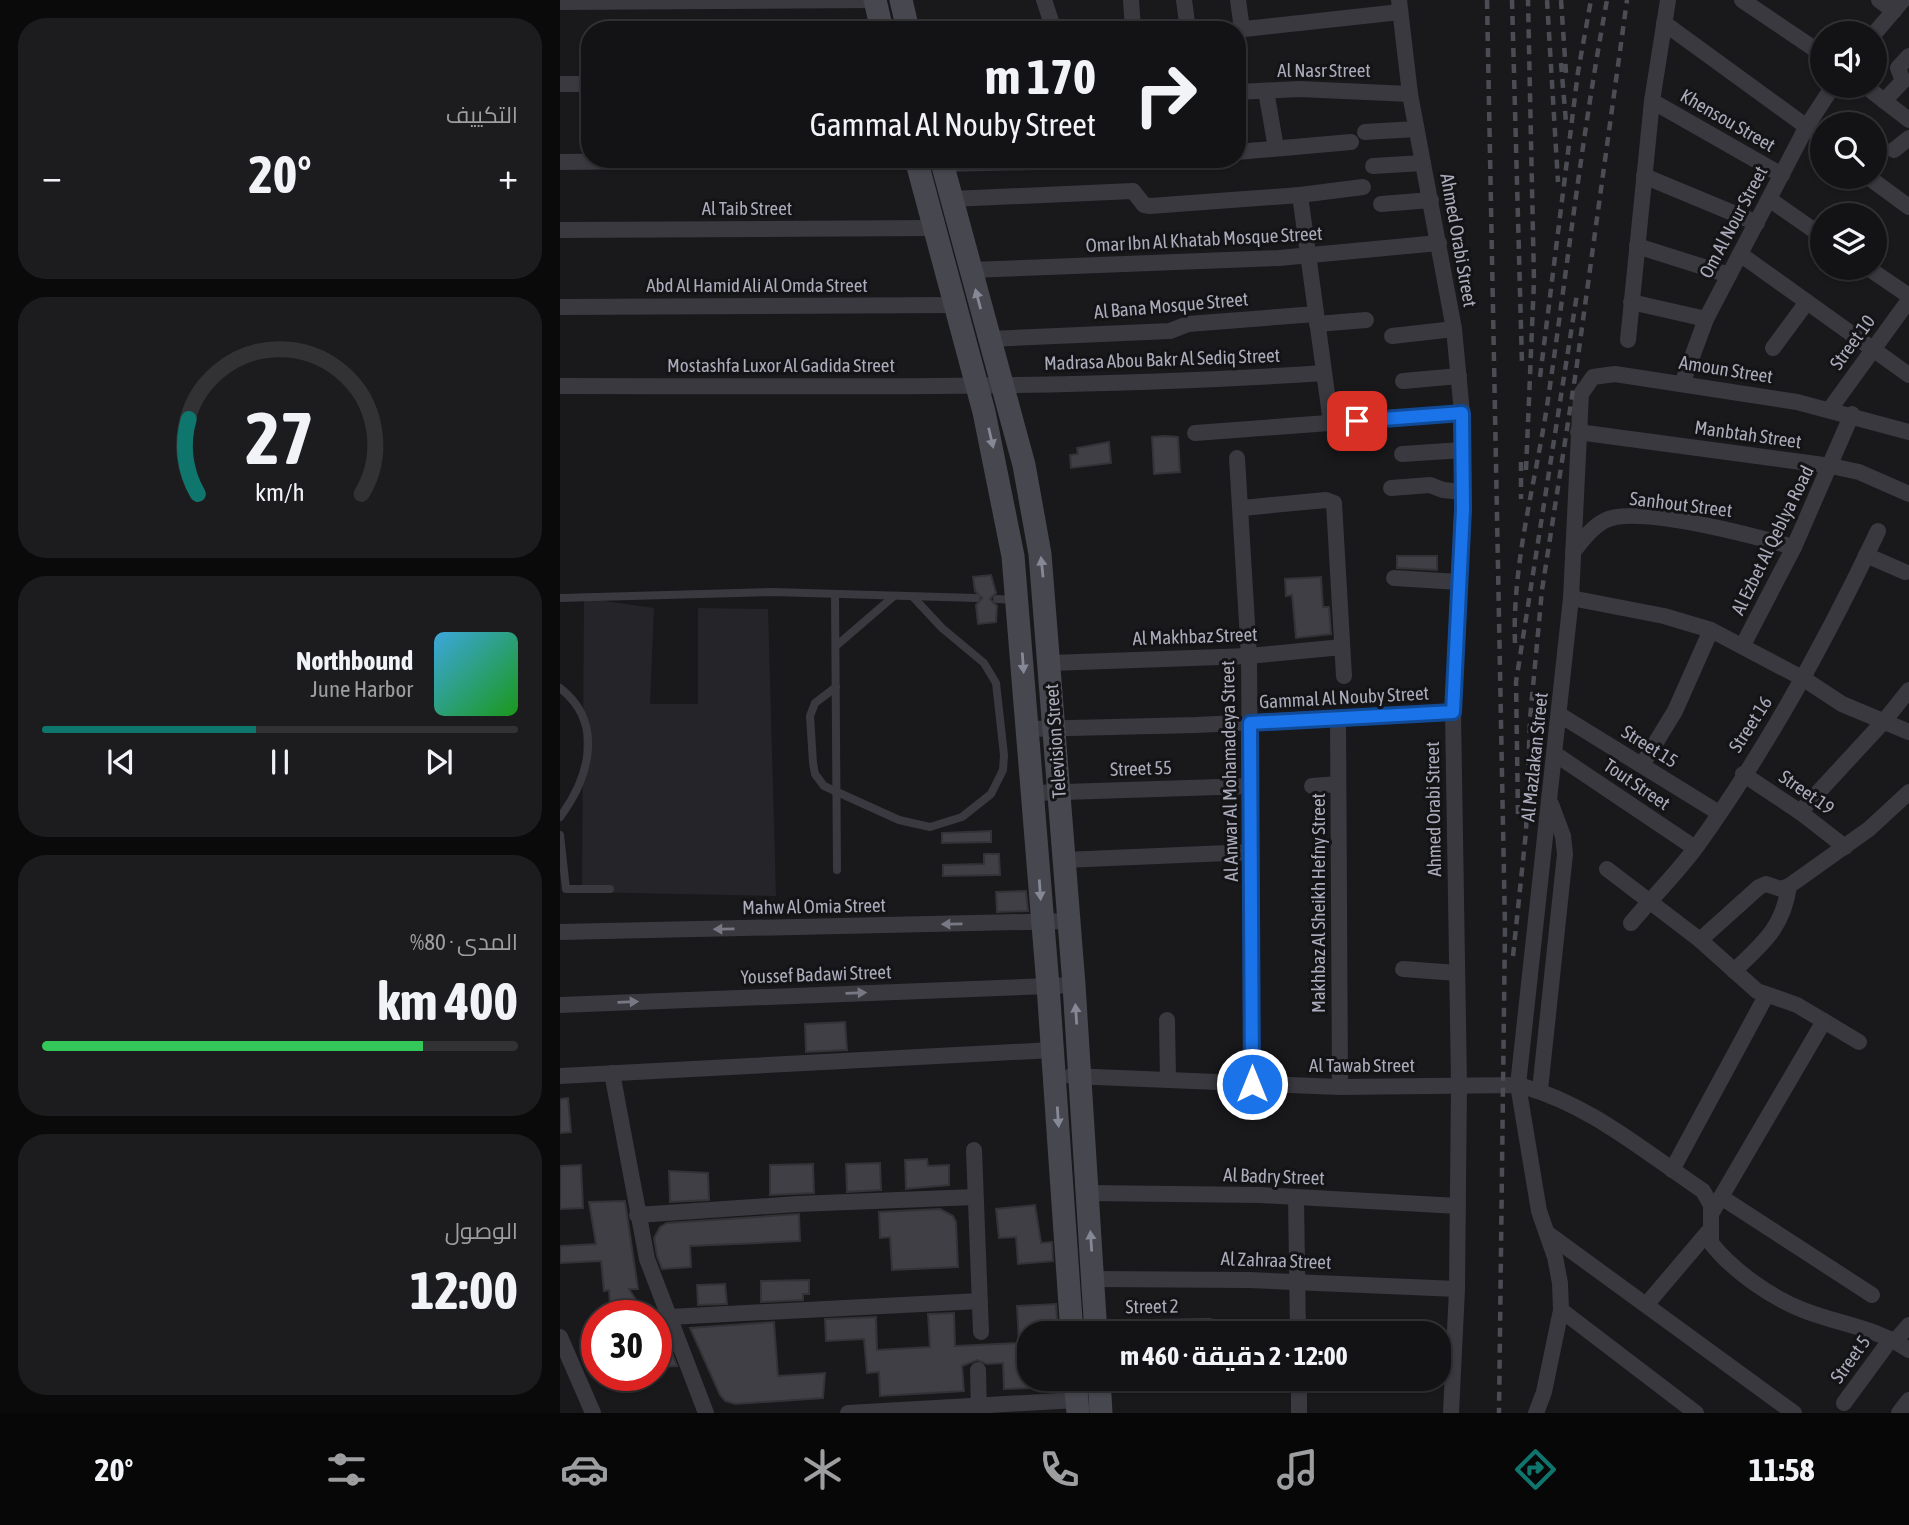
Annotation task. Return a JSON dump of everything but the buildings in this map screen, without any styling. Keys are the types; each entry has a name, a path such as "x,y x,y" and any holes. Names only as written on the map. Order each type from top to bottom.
{"main road":[{"path":"875,0 880,21"},
{"path":"901,0 906,21"},
{"name":"Television Street","path":"918,168 977,386 1006,512 1008,600 1028,729 1071,1321"},
{"name":"Television Street","path":"943,168 1033,509 1045,599 1095,1321"},
{"path":"970,360 991,348"},
{"path":"1008,600 1045,599"},
{"path":"1100,1391 1101,1413"}],"street":[{"path":"560,2 875,0"},
{"path":"1044,0 1051,21"},
{"path":"1131,0 1132,21"},
{"path":"1184,0 1187,21"},
{"path":"1238,0 1238,21"},
{"path":"1628,340 1644,176 1668,0"},
{"path":"1742,0 1810,46"},
{"path":"1879,0 1899,6 1886,21"},
{"path":"1246,28 1399,6"},
{"name":"Ahmed Orabi Street","path":"1399,6 1410,94 1454,329 1462,413 1463,492 1453,712 1459,1084 1457,1289 1451,1413"},
{"path":"1664,23 1810,128"},
{"path":"1884,101 1903,81 1898,68 1909,56"},
{"path":"560,84 581,84"},
{"name":"Al Nasr Street","path":"1246,92 1328,89 1410,94"},
{"path":"1266,91 1276,148"},
{"name":"Om Al Nour Street","path":"1682,384 1706,319 1807,126 1825,98"},
{"path":"1880,98 1909,120"},
{"name":"Khensou Street","path":"1653,101 1782,175"},
{"path":"1365,132 1416,129"},
{"path":"1246,151 1351,142"},
{"path":"560,162 581,162"},
{"path":"1373,166 1423,163"},
{"path":"1644,176 1757,223"},
{"path":"951,199 1133,191 1144,205 1150,206 1300,195 1363,187"},
{"path":"1885,189 1909,206"},
{"path":"1300,195 1331,423"},
{"path":"1769,199 1810,228"},
{"path":"1381,204 1431,200"},
{"name":"Al Taib Street","path":"560,230 934,228"},
{"name":"Omar Ibn Al Khatab Mosque Street","path":"970,270 1310,256 1439,243"},
{"path":"1637,246 1729,275"},
{"path":"1740,254 1909,375"},
{"path":"1884,280 1909,298"},
{"name":"Street 10","path":"1830,409 1909,298"},
{"path":"1632,302 1706,319"},
{"path":"1773,348 1807,302"},
{"name":"Abd Al Hamid Ali Al Omda Street","path":"560,307 955,305"},
{"name":"Al Bana Mosque Street","path":"991,348 1170,331 1188,324 1317,319 1366,320"},
{"path":"1392,336 1454,329"},
{"name":"Madrasa Abou Bakr Al Sediq Street","path":"1001,385 1218,380 1324,373"},
{"name":"Amoun Street","path":"1578,432 1581,394 1593,377 1615,374 1830,409 1909,432"},
{"path":"1403,381 1460,376"},
{"name":"Mostashfa Luxor Al Gadida Street","path":"560,386 1001,385"},
{"path":"1195,433 1462,413"},
{"name":"Al Ezbet Al Qeblya Road","path":"1743,645 1794,547 1852,414"},
{"name":"Manbtah Street","path":"1578,432 1831,466 1859,472 1909,494"},
{"name":"Al Mazlakan Street","path":"1536,1413 1544,1392 1561,1310 1560,1283 1555,1257 1545,1232 1518,1085 1571,598 1578,432"},
{"path":"1402,454 1463,450"},
{"name":"Al Anwar Al Mohamadeya Street","path":"1237,458 1249,656 1252,1084"},
{"path":"1391,488 1434,485 1443,490 1463,492"},
{"path":"1242,508 1326,500 1334,503 1344,676"},
{"name":"Sanhout Street","path":"1573,552 1604,521 1621,516 1718,528 1794,547"},
{"name":"Street 16","path":"1631,923 1695,848 1804,679 1878,531"},
{"path":"1866,555 1905,572"},
{"path":"1394,578 1459,582"},
{"path":"1571,598 1664,617 1711,630 1804,679 1842,704 1909,732"},
{"path":"1642,765 1665,730 1711,630"},
{"name":"Al Makhbaz Street","path":"1050,663 1249,656 1342,648"},
{"path":"1800,811 1885,720 1909,690"},
{"name":"Gammal Al Nouby Street","path":"1028,729 1250,723 1453,712"},
{"name":"Street 15","path":"1560,715 1718,813"},
{"name":"Makhbaz Al Sheikh Hefny Street","path":"1338,718 1340,1087"},
{"name":"Tout Street","path":"1555,754 1695,848"},
{"name":"Street 19","path":"1743,774 1800,811 1845,847"},
{"path":"1312,786 1338,784"},
{"name":"Street 55","path":"1033,793 1250,786"},
{"path":"1700,940 1762,885 1781,889 1789,886 1845,847 1909,792"},
{"path":"1540,1090 1565,853 1563,836 1550,802"},
{"path":"1064,860 1251,852"},
{"path":"1606,869 1700,940 1766,996 1781,999 1859,1042"},
{"path":"1734,971 1777,928 1786,908 1789,886"},
{"name":"Mahw Al Omia Street","path":"560,932 1069,921"},
{"path":"1403,969 1457,973"},
{"name":"Youssef Badawi Street","path":"560,1005 1074,985"},
{"path":"1672,1170 1766,996"},
{"path":"1167,1020 1168,1080"},
{"path":"1646,1305 1708,1232 1711,1214 1824,1021"},
{"path":"560,1076 1053,1050"},
{"path":"612,1073 637,1215 647,1259 663,1300"},
{"name":"Al Tawab Street","path":"1055,1075 1340,1087 1518,1085 1540,1090 1592,1116 1703,1191 1711,1205 1711,1214"},
{"path":"974,1150 981,1332"},
{"name":"Al Badry Street","path":"1088,1193 1296,1197 1458,1206"},
{"path":"637,1215 797,1204 975,1197"},
{"path":"1296,1197 1298,1321"},
{"path":"1721,1197 1872,1295"},
{"path":"1545,1232 1794,1413"},
{"path":"1708,1232 1716,1250 1778,1297 1803,1310 1851,1322 1898,1344"},
{"name":"Al Zahraa Street","path":"1093,1279 1297,1282 1457,1289"},
{"path":"672,1317 980,1301"},
{"path":"1561,1310 1696,1413"},
{"path":"672,1325 706,1413"},
{"name":"Street 5","path":"1844,1403 1898,1344 1909,1325"},
{"path":"560,1337 593,1413"},
{"path":"978,1370 979,1409"},
{"path":"1298,1391 1299,1413"},
{"path":"848,1413 979,1409 1077,1397"},
{"path":"1899,1413 1909,1400"}],"lane":[{"path":"560,598 772,592 976,598"},
{"path":"835,595 837,870"},
{"path":"836,646 894,596"},
{"path":"836,687 815,703 810,716 816,774 824,786 899,820 930,827 962,817 979,807 991,794 1003,770 996,684 991,673 914,598"},
{"path":"560,688 577,704 584,717 588,754 586,774 560,817"},
{"path":"560,835 563,889 610,889"}],"shaded area":[{"path":"584,598 654,608 650,704 698,704 698,608 768,609 776,896 582,892"}],"railway":[{"path":"1487,0 1505,928 1499,1413"},
{"path":"1512,0 1522,364"},
{"path":"1526,470 1534,281 1528,0"},
{"path":"1547,0 1558,182"},
{"path":"1561,0 1566,73"},
{"path":"1540,377 1578,72 1591,0"},
{"path":"1515,643 1517,584 1525,524 1547,406 1582,152 1607,0"},
{"path":"1513,956 1526,832 1530,719 1542,590 1576,371 1627,0"},
{"path":"1561,63 1566,122"},
{"path":"1518,814 1516,682 1577,294"},
{"path":"1521,462 1521,499"}],"route":[{"path":"1252,1084 1250,723 1453,712 1463,509 1462,413 1357,421"}]}
